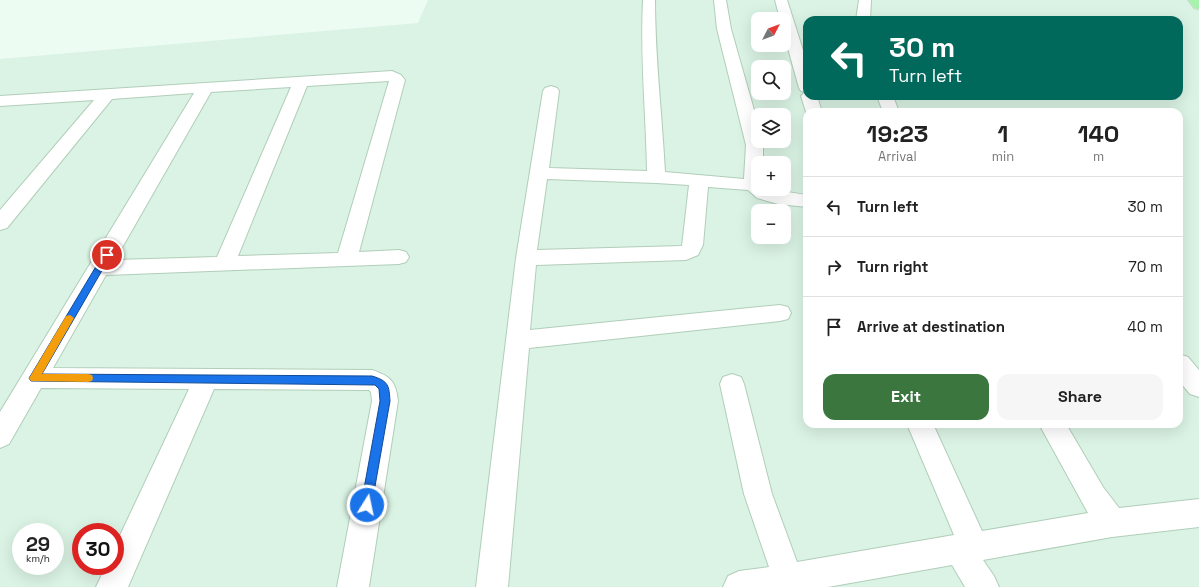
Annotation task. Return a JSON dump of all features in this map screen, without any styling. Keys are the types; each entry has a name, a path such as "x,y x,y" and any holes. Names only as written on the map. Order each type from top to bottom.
{"highway":[{"path":"1194,0 1199,5"}],"street":[{"path":"649,0 648,38 654,112 656,177"},
{"path":"720,0 724,29 755,145 754,156"},
{"path":"781,0 803,74"},
{"path":"863,16 865,0"},
{"path":"0,101 386,75 396,78 346,260"},
{"path":"224,264 301,81"},
{"path":"0,436 206,87"},
{"path":"492,587 526,258 551,91"},
{"path":"0,223 107,94"},
{"path":"539,173 656,177 751,185"},
{"path":"526,258 686,253 691,250 693,245 699,181"},
{"path":"776,196 803,200"},
{"path":"99,268 399,257"},
{"path":"518,340 780,313"},
{"path":"1183,369 1199,387"},
{"path":"34,378 372,380 378,382 384,388 385,401 353,587"},
{"path":"112,587 206,379"},
{"path":"732,384 758,494 789,583"},
{"path":"922,428 983,587"},
{"path":"1054,428 1093,496 1112,523"},
{"path":"739,587 789,583 967,548 1112,523 1199,513"}],"shaded area":[{"path":"428,0 1199,0 1199,587 0,587 0,59 418,23"}],"slow traffic":[{"path":"70,318 34,378 88,378"}],"route":[{"path":"107,255 34,378 372,380 378,382 384,388 385,401 367,505"}]}
